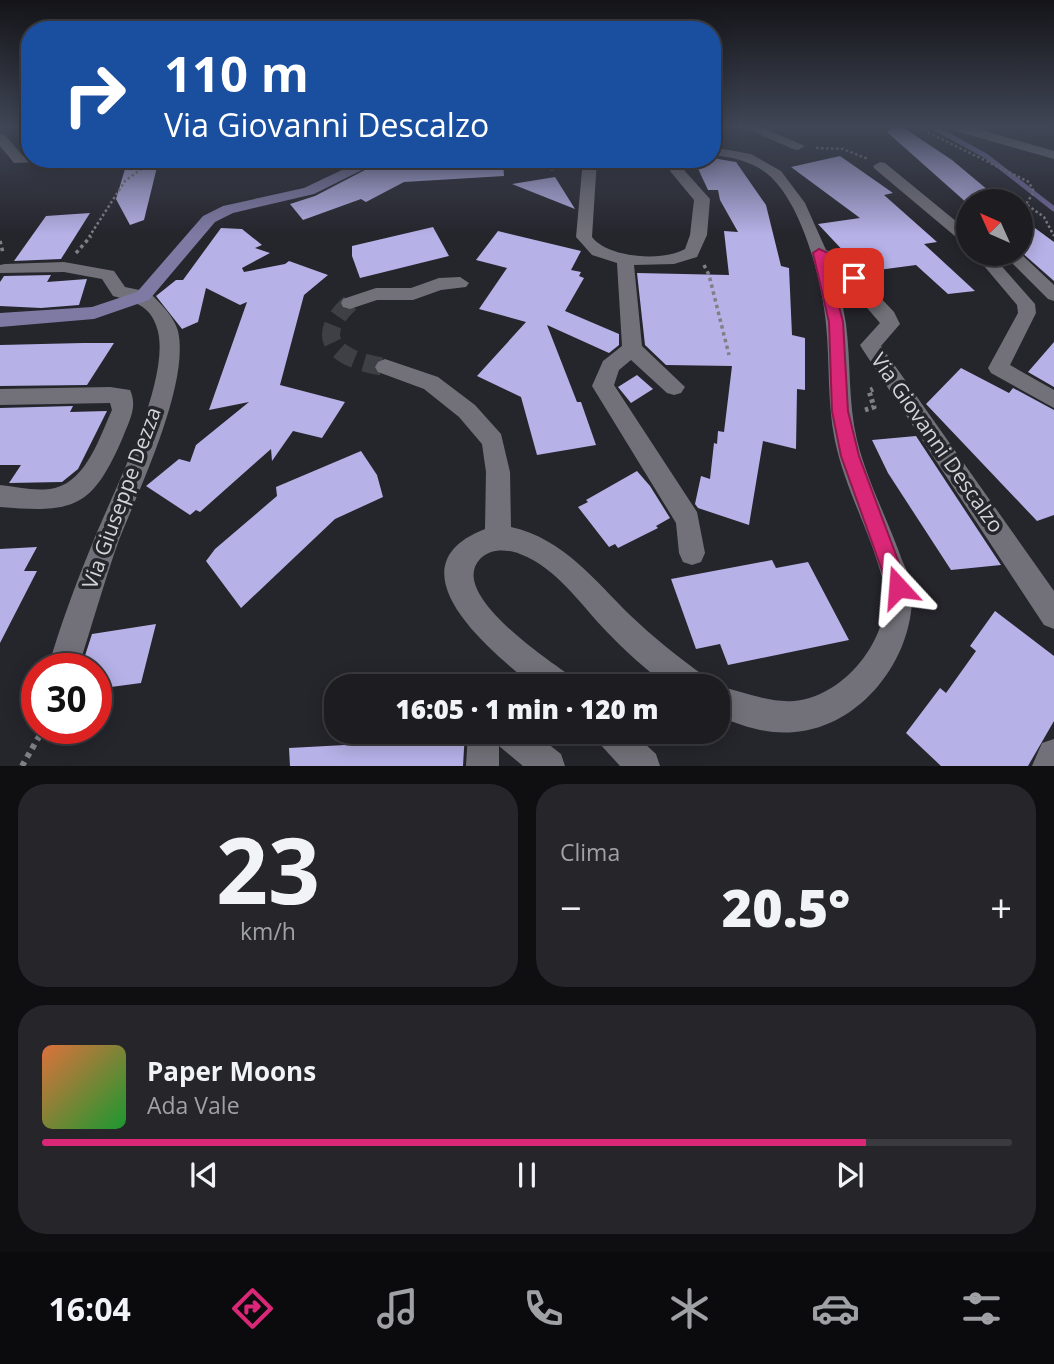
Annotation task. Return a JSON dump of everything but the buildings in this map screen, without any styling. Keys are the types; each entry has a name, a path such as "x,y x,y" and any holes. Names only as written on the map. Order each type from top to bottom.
{"main road":[{"path":"0,320 94,313 143,296 209,219 228,209 309,191 358,168"}],"street":[{"path":"730,706 770,715 804,716 839,702 866,680 886,652 896,617 898,587 850,456 840,411 836,322 817,247 804,216 778,175 759,164"},
{"path":"880,166 956,229"},
{"path":"589,168 584,237 597,251 625,260 682,257 691,253 695,245 702,199 677,171 678,168"},
{"name":"Via Giovanni Descalzo","path":"817,247 837,262 887,317 890,324 870,345 1054,615"},
{"path":"625,260 632,349 674,387"},
{"path":"993,266 1026,304 1027,313 998,368 1054,400"},
{"path":"1024,266 1054,295"},
{"path":"5,269 64,267 108,275 119,292 143,296"},
{"path":"350,303 376,293 413,294 439,284 460,283"},
{"name":"Via Giuseppe Dezza","path":"68,653 106,541 142,454 164,378 169,346 167,329 143,296"},
{"path":"632,349 610,366 603,386 688,520 692,553"},
{"path":"385,367 431,383 467,411 493,441 498,472 499,536"},
{"path":"0,397 122,396 124,410 86,484 73,494 52,499 0,496"},
{"path":"544,674 487,627 464,601 457,575 463,555 479,543 499,536 529,544 558,563 656,660 675,674"},
{"path":"482,765 483,744"},
{"path":"523,744 549,765"},
{"path":"622,744 644,765"},
{"path":"1048,765 1054,755"}],"path":[{"path":"876,164 880,166"},
{"path":"992,164 1029,182 1034,192 1026,204 1044,216 1050,233 1054,236"},
{"path":"64,267 96,229 125,181 143,168"},
{"path":"709,275 729,355"},
{"path":"840,411 874,409 870,389 898,388"},
{"path":"22,765 34,744"}],"waterway":[{"path":"996,164 1054,209"}],"tunnel":[{"path":"350,303 332,329 336,348 357,360 385,367"}],"route":[{"path":"854,278 837,262 819,253 836,322 840,411 850,456 898,587"}]}
